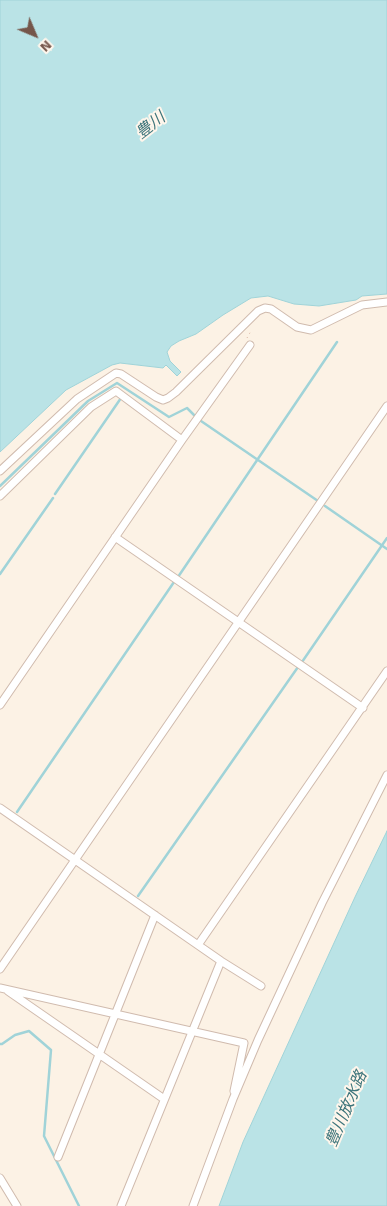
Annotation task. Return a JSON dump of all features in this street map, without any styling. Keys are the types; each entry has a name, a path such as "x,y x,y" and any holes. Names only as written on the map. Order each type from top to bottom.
{"street":[{"path":"0,471 77,399 116,373 121,374 163,400 176,392 255,314 265,308 271,309 297,327 311,330 362,305 387,302"},
{"path":"0,705 182,440 250,345"},
{"path":"0,496 91,407 116,391 182,440"},
{"path":"0,969 387,406"},
{"path":"116,537 363,708"},
{"path":"198,945 387,672"},
{"path":"193,1206 233,1098 258,1040 322,903 387,775"},
{"path":"0,808 221,961 261,986"},
{"path":"58,1157 155,915"},
{"path":"121,1206 221,961"},
{"path":"2,988 192,1030 244,1044 234,1082 233,1098"},
{"path":"2,988 164,1099"},
{"path":"0,1178 17,1206"}],"path":[{"path":"250,345 245,341 257,318 255,314"}],"water":[{"name":"豊川","path":"0,0 387,0 387,294 362,296 356,300 319,306 294,304 268,296 251,298 196,334 171,346 167,352 170,361 181,372 177,376 166,365 163,368 120,363 112,365 66,390 0,452"},
{"name":"豊川放水路","path":"387,831 387,1206 219,1206 243,1142"}],"waterway":[{"path":"178,577 337,342"},
{"path":"0,486 88,401 117,383 169,417 187,408 194,415"},
{"path":"55,494 121,398"},
{"path":"201,421 318,501"},
{"path":"0,574 53,498"},
{"path":"325,506 387,549"},
{"path":"302,662 387,538"},
{"path":"17,812 174,582"},
{"path":"138,896 298,667"},
{"path":"0,1044 15,1035 29,1031 51,1050 44,1136 79,1206"}]}
